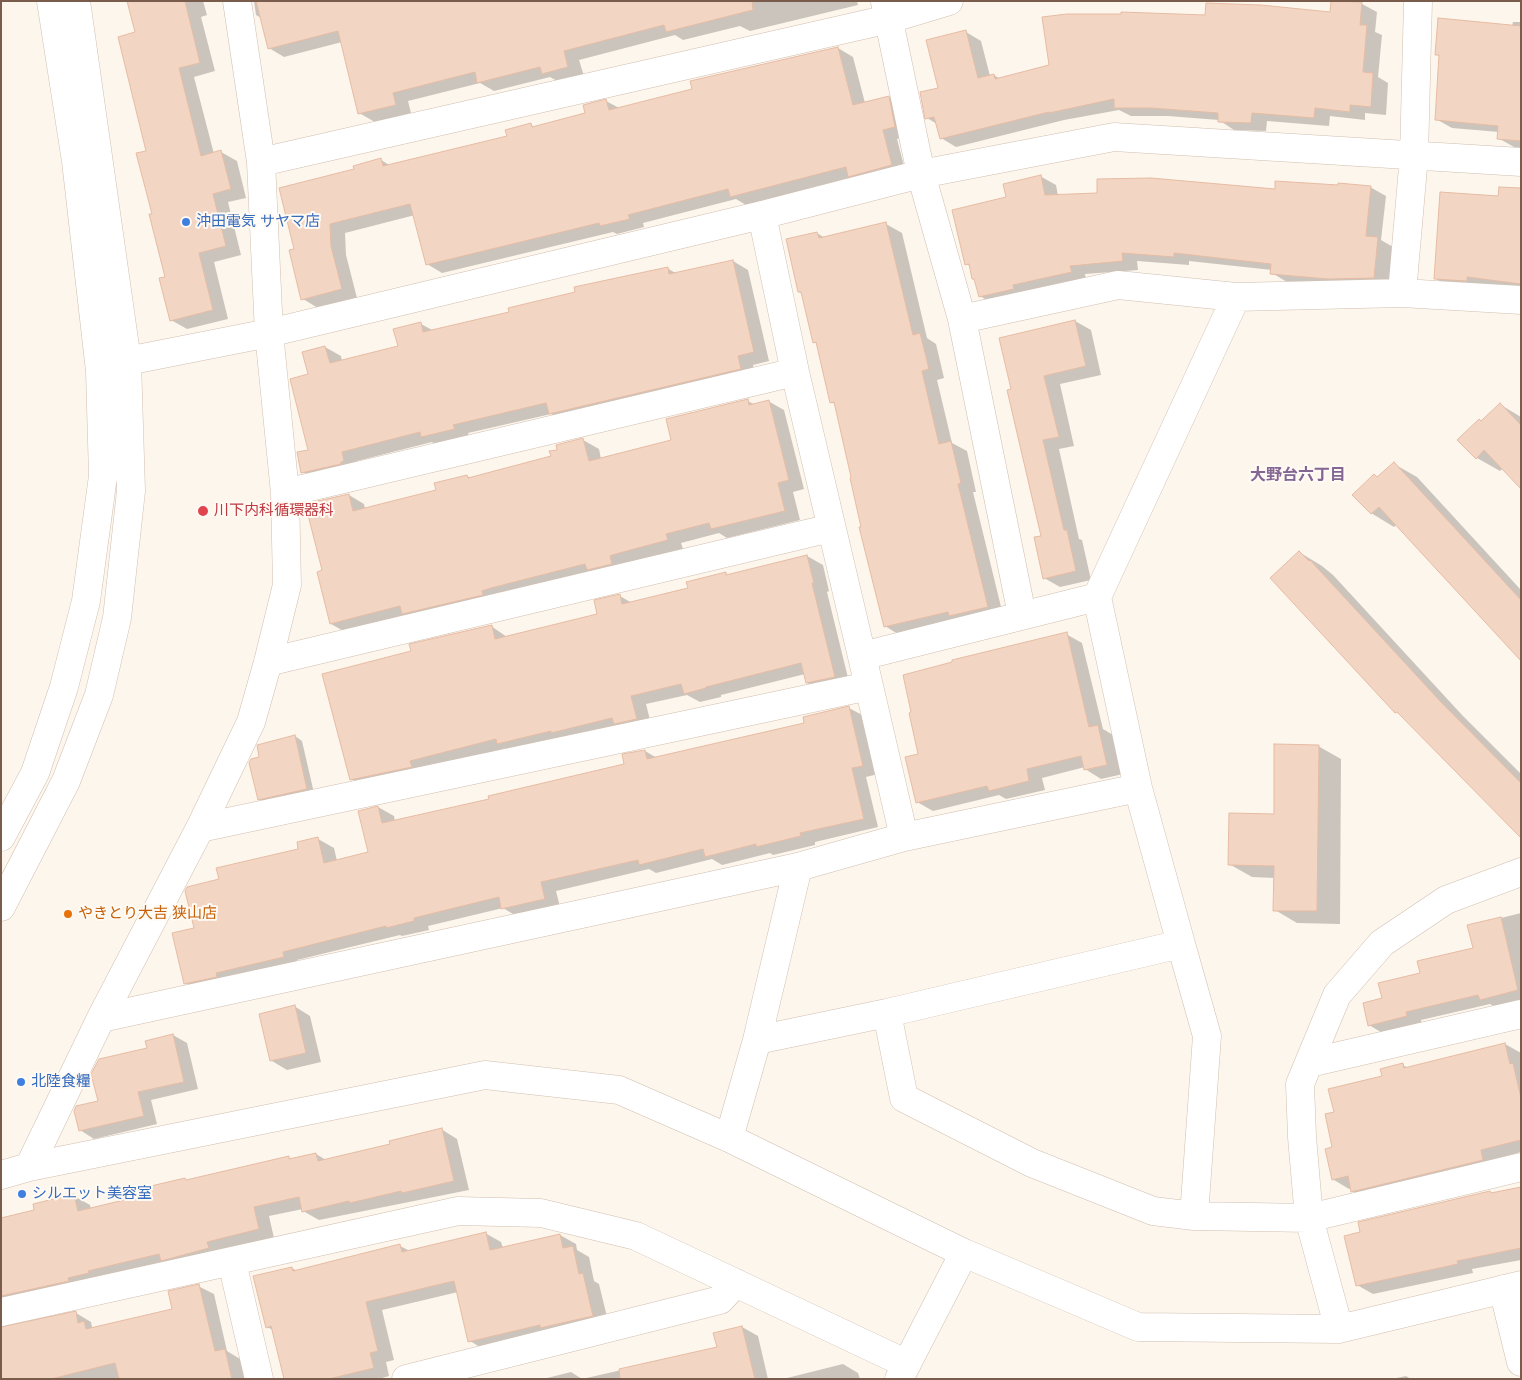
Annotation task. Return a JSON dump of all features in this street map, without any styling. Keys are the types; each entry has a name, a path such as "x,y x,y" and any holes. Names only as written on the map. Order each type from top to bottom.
{"street":[{"path":"1,837 35,773 64,687 86,601 103,476 100,371 76,161 51,1"},
{"path":"1,906 66,781 99,695 117,618 131,491 127,361 76,1"},
{"path":"29,1167 100,1018 200,828 251,722 287,586 285,492 269,333 261,162 237,1"},
{"path":"261,162 886,10 949,1"},
{"path":"1402,293 1414,156 1418,1"},
{"path":"886,10 921,174 962,319 1022,615"},
{"path":"127,361 269,333 762,215 921,174 1114,137 1521,162"},
{"path":"762,215 795,372 904,837"},
{"path":"962,319 1118,285 1236,297 1402,293 1521,300"},
{"path":"1194,1216 1208,1036 1138,788 1098,597 1236,297"},
{"path":"285,492 795,372"},
{"path":"268,662 831,528"},
{"path":"862,656 1098,597"},
{"path":"200,828 868,686"},
{"path":"100,1018 798,866 904,837 1138,788"},
{"path":"728,1138 757,1040 798,866"},
{"path":"1339,1329 1309,1218 1302,1137 1300,1084 1337,995 1382,943 1446,900 1521,872"},
{"path":"757,1040 887,1013 1181,944"},
{"path":"887,1013 904,1098 1032,1163 1153,1212 1194,1216 1309,1218 1521,1167"},
{"path":"1309,1062 1521,1014"},
{"path":"1,1175 29,1167 486,1075 619,1090 728,1138 964,1253 1138,1327 1339,1329 1512,1287 1521,1362"},
{"path":"1,1312 458,1211 540,1214 636,1236 736,1283 903,1371 964,1253"},
{"path":"232,1262 259,1379"},
{"path":"406,1379 720,1300 736,1283"}],"building":[{"path":"127,1 185,1 200,63 179,68 201,156 221,150 231,189 213,194 226,246 199,253 213,310 170,321 159,278 165,277 149,214 152,214 136,153 146,151 118,37 135,32"},
{"path":"256,1 752,1 753,10 666,32 664,25 564,51 568,67 542,74 540,67 477,83 475,72 393,93 396,105 358,114 338,31 268,49"},
{"path":"1331,1 1362,2 1360,25 1367,25 1363,72 1373,73 1371,107 1350,105 1350,112 1315,108 1314,118 1252,113 1251,123 1218,122 1218,113 1151,108 1114,108 1114,99 1049,112 940,139 934,117 925,119 920,92 938,88 926,40 966,30 978,78 994,74 995,79 1049,65 1042,17 1067,14 1121,14 1121,12 1205,15 1206,3 1261,5 1330,12"},
{"path":"1438,18 1521,26 1521,141 1497,139 1498,126 1435,120 1439,55 1435,55"},
{"path":"838,47 853,105 889,96 895,127 883,130 892,165 848,177 846,167 730,197 728,189 628,215 630,219 600,226 599,223 426,265 410,204 330,224 331,246 342,289 301,300 289,250 294,249 279,188 354,169 353,166 381,158 383,166 507,136 505,130 531,123 532,127 585,113 583,105 606,99 609,110 692,89 690,81"},
{"path":"1041,175 1045,195 1097,193 1097,179 1151,178 1275,189 1275,181 1371,186 1366,236 1378,237 1374,278 1328,279 1270,274 1271,264 1174,253 1174,257 1122,253 1123,261 1070,266 1072,272 1013,285 1014,289 979,297 969,264 965,265 952,210 1006,197 1003,184"},
{"path":"1499,187 1521,188 1521,284 1467,277 1467,281 1434,279 1440,192 1498,196"},
{"path":"886,222 913,335 920,333 929,369 922,371 939,444 951,441 961,483 958,484 988,607 949,616 948,612 884,627 859,527 861,527 834,402 830,403 816,342 813,343 801,292 798,292 786,239 817,232 819,238"},
{"path":"733,260 754,352 738,356 741,369 549,414 546,403 453,425 455,429 421,437 420,432 342,452 344,461 341,464 301,473 297,452 308,450 290,379 308,374 302,352 325,346 330,363 398,346 393,329 421,322 423,332 509,312 508,308 575,292 574,287 668,267 669,274"},
{"path":"1075,320 1086,366 1044,376 1059,437 1043,440 1064,530 1067,530 1076,571 1043,579 1034,537 1041,536 1007,390 1011,389 999,338"},
{"path":"748,399 749,405 769,400 789,480 778,483 785,511 711,529 709,523 666,534 668,540 610,556 612,564 587,570 585,564 491,588 482,591 483,595 402,614 400,606 330,624 317,572 322,570 307,511 311,510 309,503 349,494 353,511 436,490 434,483 467,475 468,478 551,456 549,451 557,450 556,445 583,438 589,461 671,440 666,419"},
{"path":"1500,403 1521,425 1521,489 1484,450 1476,459 1457,440 1479,419 1481,421"},
{"path":"1394,462 1521,600 1521,661 1379,507 1371,514 1352,495 1374,474 1377,477"},
{"path":"1299,551 1310,560 1440,701 1521,783 1521,838 1397,712 1395,713 1270,578"},
{"path":"807,555 835,677 806,683 801,663 684,694 681,684 631,696 637,719 614,724 612,718 497,744 496,739 410,761 412,767 350,780 322,674 411,651 409,644 492,625 495,639 597,614 594,600 620,594 622,604 688,588 686,582 726,572 726,575"},
{"path":"1067,632 1089,727 1098,725 1107,765 1084,770 1081,756 1027,769 1029,781 989,791 987,786 916,803 905,757 918,754 903,675 952,662 952,660"},
{"path":"849,706 863,766 852,768 864,819 800,833 801,836 756,847 756,844 705,857 703,849 639,865 638,860 541,882 545,899 501,909 499,897 414,918 414,921 386,928 386,926 283,952 284,957 216,973 217,977 184,984 172,933 194,928 185,891 187,887 219,879 216,868 298,849 297,842 318,837 324,863 368,852 358,811 378,806 382,823 489,799 488,796 624,764 622,754 645,750 647,759 804,723 803,717"},
{"path":"295,735 307,789 258,800 249,763 251,759 259,757 257,745"},
{"path":"1274,744 1319,745 1317,911 1273,911 1274,866 1228,865 1229,813 1274,814"},
{"path":"1501,917 1518,990 1480,1000 1478,995 1406,1012 1407,1016 1368,1026 1363,1003 1382,998 1378,983 1420,973 1417,961 1473,948 1467,925"},
{"path":"295,1005 306,1053 270,1061 259,1014"},
{"path":"173,1034 184,1082 138,1092 144,1116 79,1131 74,1111 76,1106 98,1101 91,1074 99,1059 147,1048 145,1041"},
{"path":"1505,1043 1510,1064 1513,1063 1521,1098 1521,1140 1481,1150 1483,1160 1351,1192 1348,1176 1332,1180 1325,1149 1332,1147 1325,1114 1334,1112 1328,1089 1382,1076 1380,1069 1403,1063 1404,1068"},
{"path":"442,1128 454,1181 302,1212 299,1197 254,1207 259,1229 207,1242 209,1248 161,1261 159,1254 88,1271 89,1273 68,1278 69,1281 1,1296 1,1218 34,1210 33,1204 74,1194 78,1211 124,1200 123,1196 151,1189 151,1186 185,1178 186,1180 289,1156 289,1159 316,1153 318,1161 390,1144 389,1141"},
{"path":"1521,1187 1521,1248 1457,1261 1458,1264 1356,1286 1344,1236 1360,1232 1358,1222 1490,1191 1491,1193"},
{"path":"486,1232 490,1250 560,1234 563,1248 573,1246 579,1274 583,1273 593,1316 540,1328 540,1325 468,1342 454,1281 366,1302 378,1351 370,1353 374,1368 329,1379 284,1379 271,1326 266,1328 253,1276 292,1267 293,1271 400,1244 402,1252"},
{"path":"199,1284 215,1351 225,1349 232,1379 119,1379 115,1363 51,1379 1,1379 1,1327 76,1311 78,1323 84,1321 86,1329 172,1309 168,1291"},
{"path":"742,1326 755,1379 620,1379 619,1369 717,1347 713,1333"}],"place":[{"name":"沖田電気 サヤマ店","path":"186,222"},
{"name":"川下内科循環器科","path":"203,511"},
{"name":"やきとり大吉 狭山店","path":"68,914"},
{"name":"北陸食糧","path":"21,1082"},
{"name":"シルエット美容室","path":"22,1194"}],"district":[{"name":"大野台六丁目","path":"1298,475"}]}
